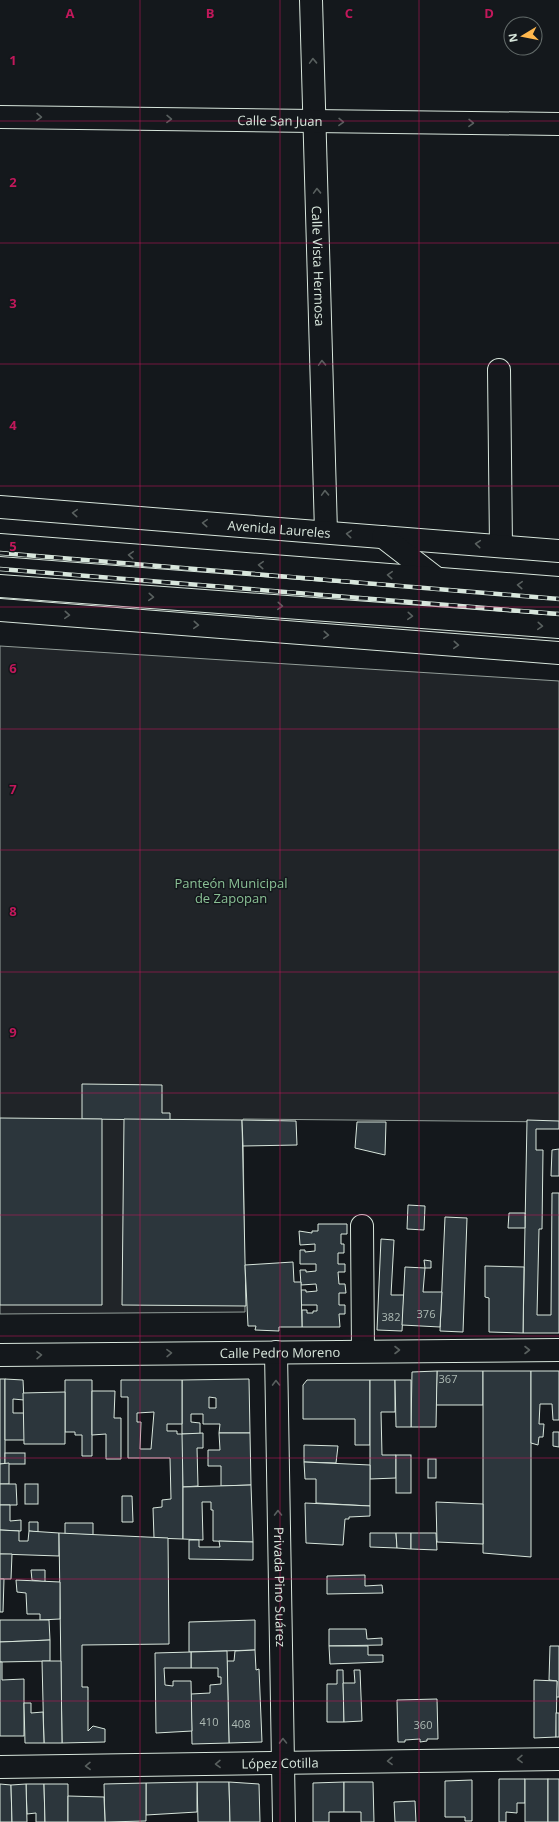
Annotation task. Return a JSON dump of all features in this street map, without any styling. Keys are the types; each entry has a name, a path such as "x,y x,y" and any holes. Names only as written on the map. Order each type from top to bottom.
{"street":[{"name":"Calle Vista Hermosa","path":"311,0 326,532"},
{"name":"Calle San Juan","path":"0,117 559,124"},
{"path":"499,370 501,546"},
{"name":"Avenida Laureles","path":"0,507 559,551"},
{"path":"384,537 436,578"},
{"path":"0,546 559,588"},
{"path":"6,586 41,613"},
{"path":"6,586 559,627"},
{"path":"0,610 559,653"},
{"path":"362,1226 363,1351"},
{"name":"Calle Pedro Moreno","path":"0,1355 559,1350"},
{"name":"Privada Pino Suárez","path":"276,1352 284,1822"},
{"name":"López Cotilla","path":"0,1767 559,1759"}],"green space":[{"name":"Panteón Municipal de Zapopan","path":"0,646 559,681 559,1122 243,1119 245,1312 0,1314"}],"building":[{"path":"82,1084 162,1085 162,1113 170,1113 170,1120 82,1119"},
{"path":"0,1118 102,1119 102,1305 0,1305"},
{"path":"124,1119 242,1120 246,1306 122,1305"},
{"path":"242,1120 296,1121 297,1145 243,1146"},
{"path":"527,1120 559,1121 559,1129 536,1129 536,1150 543,1150 542,1229 539,1229 537,1315 551,1315 552,1193 559,1193 559,1333 523,1333"},
{"path":"357,1122 386,1122 385,1155 355,1148"},
{"path":"559,1149 559,1176 551,1176 552,1150"},
{"path":"408,1205 425,1206 424,1230 407,1229"},
{"path":"509,1213 525,1213 525,1228 508,1228"},
{"path":"445,1217 467,1218 463,1332 440,1331"},
{"path":"318,1224 347,1224 347,1234 341,1234 341,1244 344,1244 344,1253 338,1253 338,1264 345,1264 345,1272 338,1272 339,1284 345,1284 346,1293 339,1293 339,1305 345,1305 345,1314 339,1314 340,1327 302,1327 302,1310 307,1310 307,1313 313,1313 313,1311 317,1311 317,1305 301,1305 301,1290 306,1290 306,1292 317,1291 316,1284 301,1285 300,1270 306,1270 306,1272 316,1271 316,1264 300,1264 300,1250 305,1250 305,1252 315,1251 315,1244 300,1245 299,1231 312,1233 312,1231 318,1231"},
{"path":"381,1239 394,1240 391,1295 404,1295 402,1331 377,1330"},
{"path":"424,1260 431,1261 431,1268 425,1268"},
{"path":"293,1262 294,1282 301,1282 302,1327 279,1327 279,1331 255,1330 256,1326 248,1326 245,1265"},
{"path":"485,1266 524,1267 523,1333 489,1332 489,1298 485,1297"},
{"path":"405,1267 425,1268 423,1292 442,1292 440,1327 402,1325"},
{"path":"437,1371 483,1371 483,1405 436,1405"},
{"path":"437,1371 436,1427 411,1427 412,1372"},
{"path":"483,1371 531,1371 531,1557 483,1553"},
{"path":"531,1371 559,1371 559,1420 553,1420 552,1404 540,1404 539,1424 544,1424 543,1437 539,1437 538,1445 531,1443"},
{"path":"0,1379 5,1379 5,1464 0,1464"},
{"path":"5,1379 23,1380 24,1400 13,1399 13,1413 24,1413 25,1440 5,1440"},
{"path":"249,1379 250,1433 219,1433 220,1424 203,1424 203,1414 191,1414 191,1422 200,1423 200,1434 182,1434 182,1380","holes":["209,1397 216,1398 216,1408 209,1408"]},
{"path":"65,1380 92,1380 92,1456 82,1456 82,1435 75,1435 75,1432 65,1432"},
{"path":"121,1380 182,1380 182,1424 167,1424 167,1431 177,1431 177,1434 183,1434 183,1539 154,1538 153,1508 162,1507 162,1500 171,1499 170,1458 128,1458 128,1397 121,1397","holes":["154,1412 151,1449 140,1449 141,1422 137,1422 137,1413"]},
{"path":"307,1380 370,1380 370,1445 355,1445 355,1419 303,1419 303,1385"},
{"path":"370,1380 395,1380 395,1412 381,1412 382,1455 396,1455 396,1478 370,1479"},
{"path":"395,1380 411,1380 411,1427 396,1427"},
{"path":"92,1391 115,1391 114,1418 121,1418 121,1459 106,1459 106,1434 92,1435"},
{"path":"65,1392 65,1444 24,1444 23,1393"},
{"path":"553,1432 559,1432 559,1447 553,1446"},
{"path":"203,1433 203,1448 197,1448 198,1486 183,1487 182,1434"},
{"path":"219,1433 250,1433 251,1485 221,1486 221,1466 208,1466 208,1450 220,1450"},
{"path":"304,1445 338,1446 336,1463 304,1462"},
{"path":"5,1453 25,1453 25,1464 5,1464"},
{"path":"396,1455 411,1455 411,1493 396,1493"},
{"path":"428,1459 436,1459 436,1478 428,1478"},
{"path":"304,1462 370,1465 370,1506 316,1503 316,1479 305,1479"},
{"path":"9,1463 9,1484 0,1484 0,1464"},
{"path":"0,1484 16,1484 17,1505 0,1505"},
{"path":"25,1484 38,1484 38,1504 25,1504"},
{"path":"251,1485 253,1542 213,1541 213,1510 211,1510 211,1502 202,1502 203,1540 183,1539 183,1487"},
{"path":"122,1496 132,1496 133,1522 122,1522"},
{"path":"436,1502 483,1504 483,1544 437,1542"},
{"path":"305,1503 370,1506 370,1516 349,1517 349,1519 345,1519 343,1545 306,1543"},
{"path":"0,1505 10,1505 10,1521 21,1520 21,1531 0,1530"},
{"path":"29,1522 38,1522 38,1532 29,1531"},
{"path":"65,1523 93,1523 93,1535 65,1534"},
{"path":"0,1530 19,1531 19,1541 28,1541 29,1531 59,1533 59,1556 0,1554"},
{"path":"59,1533 168,1538 169,1644 82,1645 82,1687 88,1687 88,1731 93,1726 105,1729 105,1742 62,1743"},
{"path":"370,1533 396,1533 397,1548 370,1547"},
{"path":"396,1533 411,1533 411,1549 397,1548"},
{"path":"411,1533 436,1533 437,1550 411,1549"},
{"path":"189,1540 199,1540 199,1547 220,1547 219,1541 253,1542 253,1560 189,1559"},
{"path":"0,1554 12,1554 11,1579 0,1579"},
{"path":"31,1570 45,1570 45,1582 32,1580"},
{"path":"365,1575 365,1586 382,1585 383,1593 327,1594 327,1576"},
{"path":"0,1579 4,1579 3,1612 0,1612"},
{"path":"16,1580 60,1582 60,1619 40,1620 40,1614 27,1614 26,1593 17,1592"},
{"path":"0,1620 49,1620 50,1640 0,1642"},
{"path":"255,1620 255,1650 189,1652 189,1622"},
{"path":"329,1629 366,1629 367,1639 382,1638 382,1645 329,1646"},
{"path":"50,1640 50,1661 0,1662 0,1642"},
{"path":"329,1646 368,1646 368,1655 383,1655 383,1662 330,1664"},
{"path":"550,1646 559,1646 559,1697 556,1697 557,1681 549,1680"},
{"path":"255,1650 256,1670 259,1669 262,1742 229,1743 227,1661 234,1661 235,1651"},
{"path":"227,1651 229,1743 192,1744 191,1694 210,1693 210,1685 221,1684 221,1677 218,1677 218,1668 191,1668 191,1652"},
{"path":"191,1652 191,1668 164,1668 165,1685 173,1686 173,1681 191,1681 192,1731 156,1733 155,1653"},
{"path":"42,1661 61,1661 62,1743 44,1743"},
{"path":"0,1662 2,1662 2,1680 24,1679 24,1736 0,1736"},
{"path":"337,1670 343,1670 344,1722 327,1722 327,1684 337,1684"},
{"path":"354,1670 360,1670 362,1721 344,1722 343,1683 355,1683"},
{"path":"534,1680 557,1681 556,1737 534,1738"},
{"path":"437,1699 438,1739 427,1739 427,1741 420,1742 420,1739 398,1742 397,1700"},
{"path":"24,1703 31,1703 31,1713 43,1712 44,1743 25,1743"},
{"path":"556,1713 559,1713 559,1737 556,1737"},
{"path":"499,1779 525,1779 525,1803 517,1803 517,1813 506,1812 506,1822 499,1822"},
{"path":"525,1779 548,1779 548,1822 525,1822"},
{"path":"548,1779 559,1779 559,1822 548,1822"},
{"path":"472,1780 472,1821 465,1821 465,1817 445,1817 445,1781"},
{"path":"197,1782 229,1782 230,1822 198,1822"},
{"path":"197,1782 197,1812 146,1815 146,1783"},
{"path":"229,1782 259,1784 260,1822 230,1822"},
{"path":"344,1782 344,1812 329,1812 329,1822 313,1822 313,1783"},
{"path":"344,1782 373,1782 374,1822 361,1822 361,1812 344,1812"},
{"path":"146,1783 146,1821 105,1822 104,1784"},
{"path":"0,1784 11,1785 12,1822 0,1822"},
{"path":"26,1784 44,1784 45,1822 36,1822 36,1813 27,1814"},
{"path":"26,1784 27,1822 12,1822 11,1785"},
{"path":"44,1784 68,1784 68,1822 45,1822"},
{"path":"68,1796 104,1797 105,1822 68,1822"},
{"path":"415,1801 416,1822 395,1822 394,1802"}],"railway":[{"path":"0,553 559,599"},
{"path":"0,569 559,614"}]}
